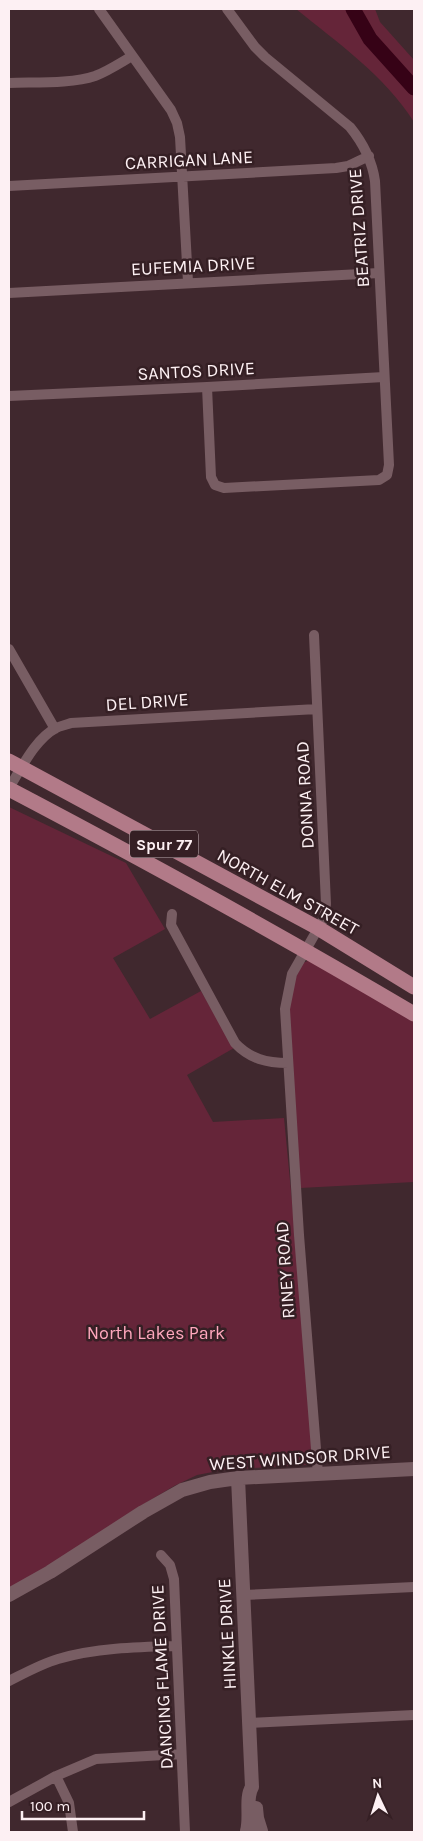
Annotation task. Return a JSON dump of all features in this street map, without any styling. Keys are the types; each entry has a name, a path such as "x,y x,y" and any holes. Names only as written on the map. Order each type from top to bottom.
{"main road":[{"name":"NORTH ELM STREET","path":"15,765 318,928 414,987"},
{"name":"Spur 77","path":"9,788 189,884 305,949 414,1014"}],"street":[{"path":"99,9 171,110 177,123 183,177 188,282"},
{"name":"BEATRIZ DRIVE","path":"206,388 211,476 215,485 224,488 379,480 387,475 375,181 369,156 361,140 350,127 264,57 227,9"},
{"path":"9,83 79,79 94,76 107,71 132,56"},
{"name":"CARRIGAN LANE","path":"9,186 336,168 348,166 369,156"},
{"name":"EUFEMIA DRIVE","path":"9,293 379,273"},
{"name":"SANTOS DRIVE","path":"9,396 384,378"},
{"name":"DONNA ROAD","path":"305,949 325,914 326,893 314,634"},
{"path":"9,649 55,729"},
{"name":"DEL DRIVE","path":"9,788 15,765 55,729 71,723 317,709"},
{"path":"172,914 171,925 235,1043 243,1051 255,1058 269,1063 288,1063"},
{"name":"RINEY ROAD","path":"305,949 292,974 286,999 285,1015 306,1329 318,1474"},
{"name":"WEST WINDSOR DRIVE","path":"9,1595 63,1564 143,1512 182,1490 210,1482 238,1478 414,1469"},
{"name":"HINKLE DRIVE","path":"238,1478 252,1787 249,1792 250,1818 246,1832"},
{"name":"DANCING FLAME DRIVE","path":"161,1555 170,1565 174,1579 185,1832"},
{"path":"244,1595 414,1587"},
{"path":"9,1681 46,1663 69,1656 106,1651 176,1646"},
{"path":"250,1723 414,1715"},
{"path":"9,1802 56,1776 96,1758 181,1754"},
{"path":"56,1776 69,1803 73,1832"},
{"name":"HINKLE DRIVE","path":"252,1787 256,1791 257,1818 262,1832"},
{"path":"246,1832 254,1829 262,1832"}],"green space":[{"path":"296,9 375,9 380,22 414,60 414,122 389,89 375,75 344,47"},
{"name":"North Lakes Park","path":"9,807 126,863 165,929 113,958 150,1019 201,991 234,1048 187,1075 213,1122 284,1118 317,1462 305,1465 223,1470 197,1475 174,1486 129,1513 77,1550 9,1588"},
{"path":"310,960 414,1020 414,1182 300,1188 288,1016 293,983 303,963"}],"waterway":[{"path":"353,9 370,39 414,88"}]}
